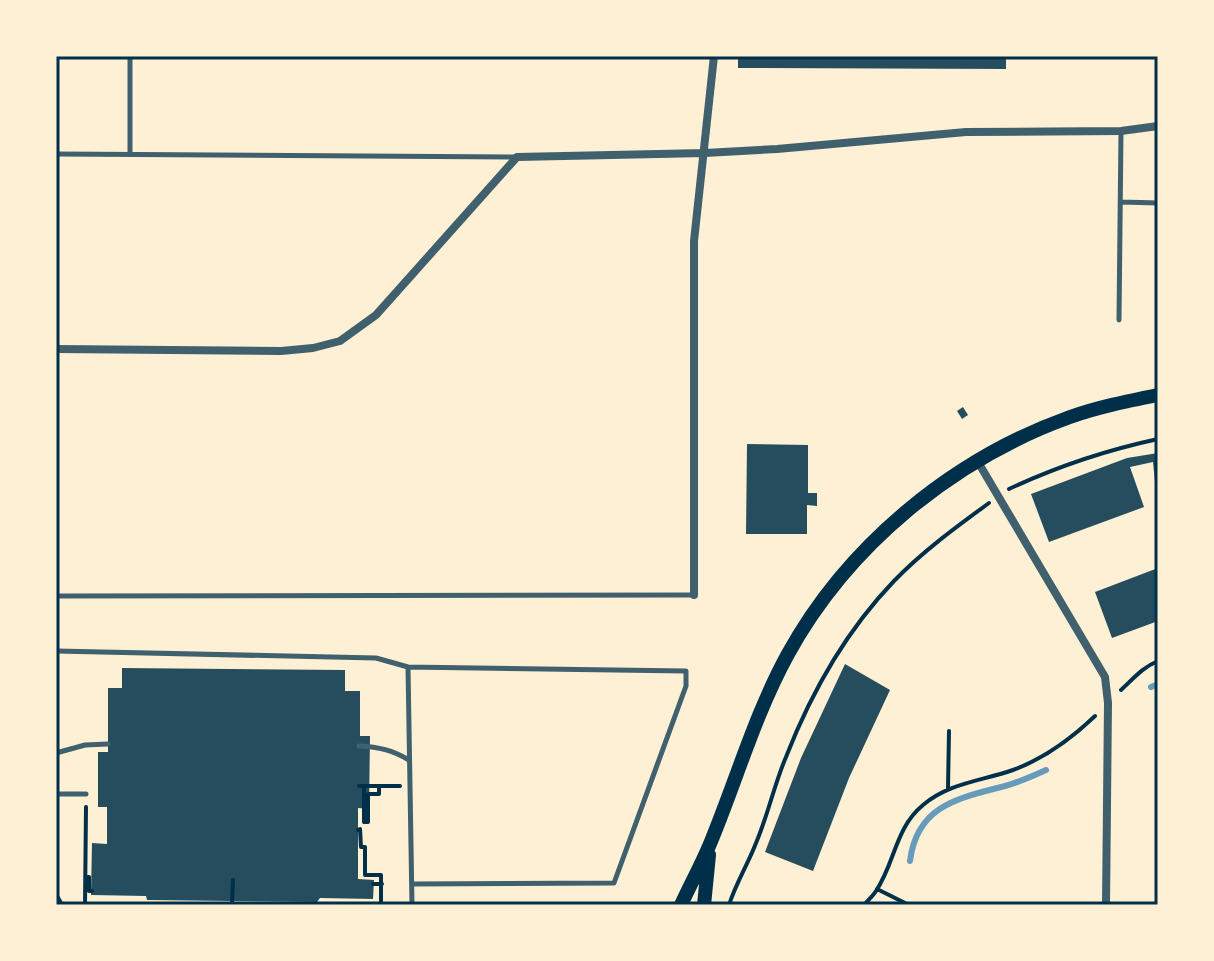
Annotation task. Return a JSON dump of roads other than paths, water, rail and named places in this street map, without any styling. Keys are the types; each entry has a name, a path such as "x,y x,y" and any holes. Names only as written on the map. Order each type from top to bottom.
{"main road":[{"path":"681,905 711,843 769,693 799,634 843,574 914,506 978,462 1071,416 1158,395"},
{"path":"704,905 711,843"}],"street":[{"path":"694,595 694,241 714,56"},
{"path":"56,349 281,351 340,341 376,315 517,157 705,153 966,132 1121,131 1158,126"},
{"path":"978,462 1105,677 1108,703 1106,905"}],"lane":[{"path":"130,56 130,154"},
{"path":"1119,320 1121,131"},
{"path":"56,154 517,157"},
{"path":"1121,202 1158,203"},
{"path":"56,596 694,595"},
{"path":"56,651 376,658 408,667 686,671 686,686 614,883 412,884"},
{"path":"408,667 412,905"},
{"path":"56,753 85,745 108,744"},
{"path":"359,746 392,750 409,760"},
{"path":"56,794 86,794"}],"waterway":[{"path":"1151,687 1158,684"},
{"path":"910,861 921,827 943,807 1046,770"}]}
